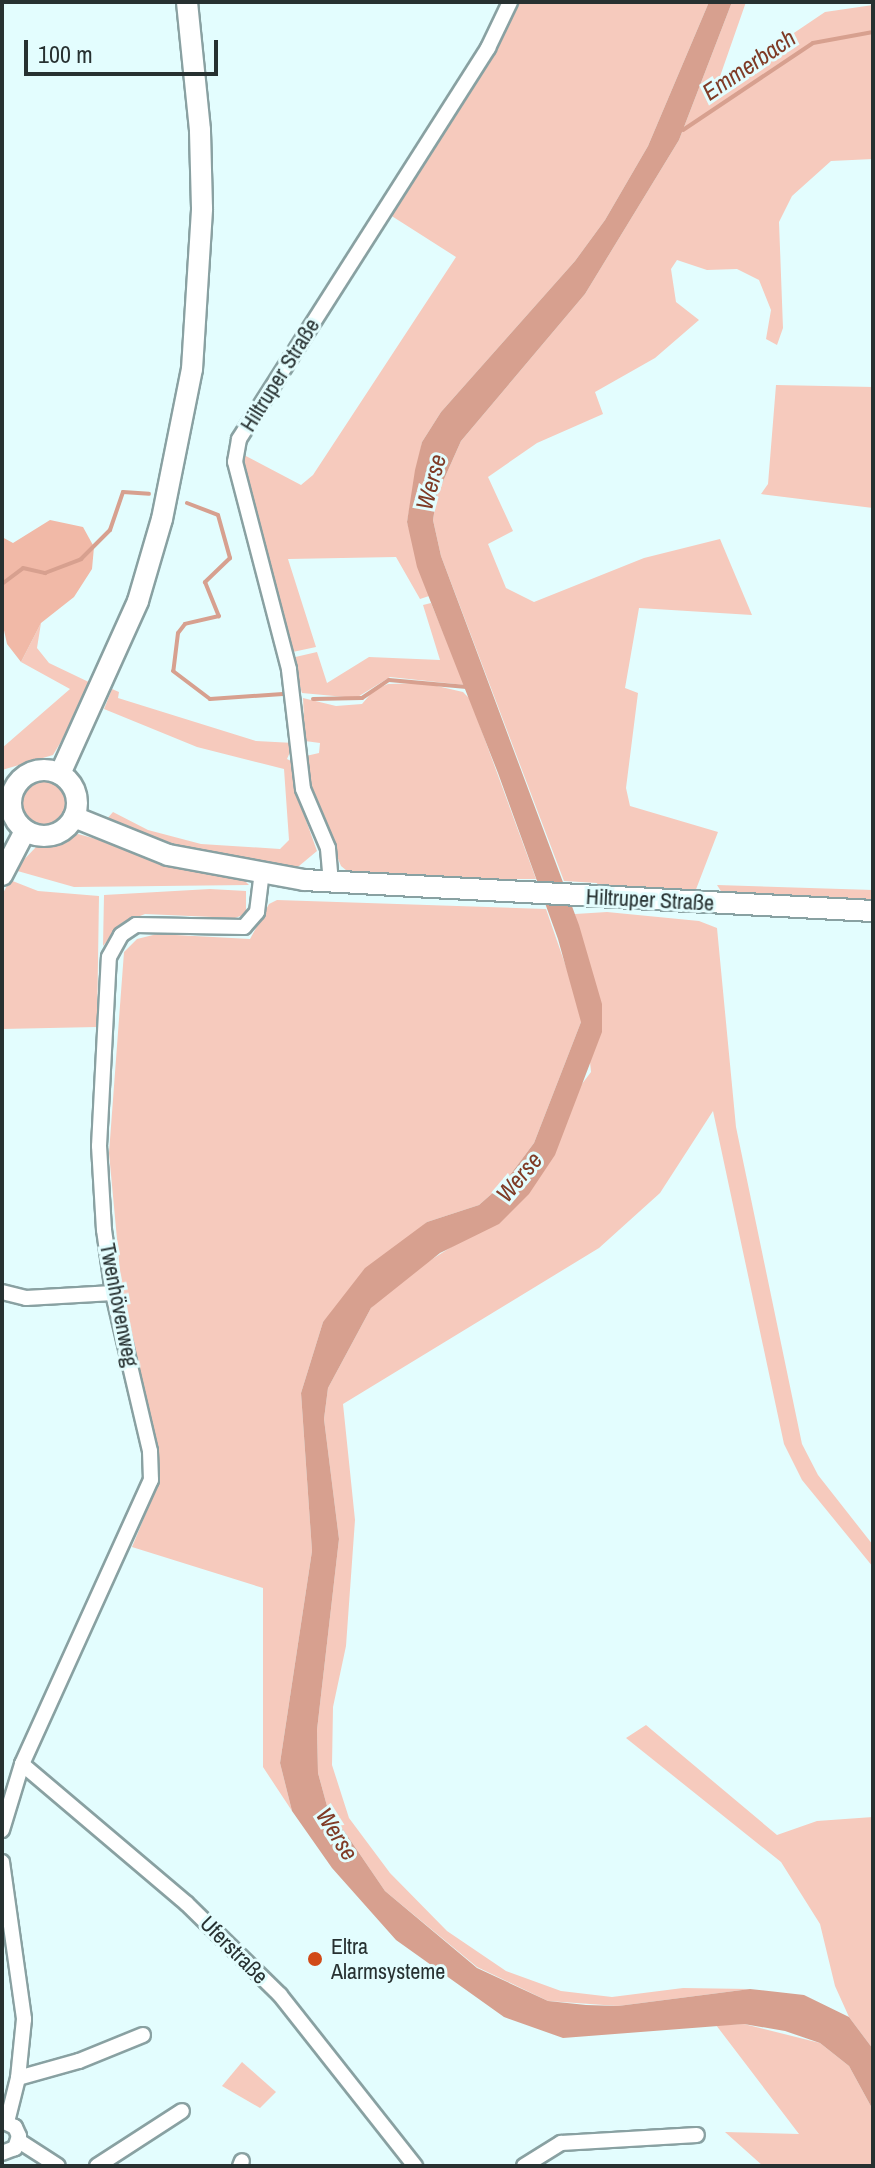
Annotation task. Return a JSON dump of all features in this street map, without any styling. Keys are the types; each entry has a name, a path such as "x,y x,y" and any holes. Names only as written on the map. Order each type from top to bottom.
{"main road":[{"path":"60,774 138,601 166,503 192,369 202,208 200,130 187,2"},
{"path":"32,772 60,774 75,790 74,817 58,833 25,831 12,812 8,787 32,772"},
{"name":"Hiltruper Straße","path":"74,817 168,855 262,874 331,883 873,911"},
{"path":"2,875 25,831"}],"street":[{"name":"Hiltruper Straße","path":"331,883 328,848 303,789 289,669 238,481 236,453 239,439 488,48 510,2"},
{"name":"Twenhövenweg","path":"2,1830 7,1787 22,1764 151,1480 150,1451 113,1293 99,1146 109,957 121,935 136,925 244,927 257,912 262,874"},
{"path":"2,1292 26,1298 113,1293"},
{"name":"Uferstraße","path":"22,1764 187,1904 280,1995 415,2166"},
{"path":"2,1862 22,1977 18,2078 4,2121 15,2127 19,2141 58,2166"},
{"path":"18,2078 79,2061 143,2035"},
{"path":"97,2166 182,2111"},
{"path":"524,2166 561,2143 697,2135"},
{"path":"2,2153 19,2141"}],"shaded area":[{"path":"513,2 709,2 648,146 605,220 575,261 441,412 422,442 407,522 429,596 420,599 396,557 288,559 316,647 288,653 239,463 242,454 301,485 313,475 456,257 387,213"},
{"path":"732,2 746,2 717,85 825,12 873,5 873,159 831,161 792,196 779,222 783,328 777,345 766,339 771,310 759,280 737,269 707,270 677,260 671,269 676,302 699,320 655,358 595,392 603,414 537,443 488,477 513,531 488,544 506,588 534,602 644,558 720,539 752,615 639,608 625,688 638,693 626,788 630,806 718,832 695,892 599,890 597,883 564,881 441,556 433,520 437,495 461,441 585,294 679,140"},
{"path":"776,385 873,387 873,508 761,494 768,484"},
{"path":"50,520 83,527 94,547 92,569 74,597 41,623 21,662 7,644 2,621 2,537 13,543"},
{"path":"431,603 465,685 390,677 356,698 302,693 291,658 317,652 327,683 369,657 440,660 423,605"},
{"path":"41,623 37,648 49,663 95,685 53,755 2,770 2,748 70,689 21,662"},
{"path":"424,683 463,692 470,699 536,879 507,879 505,885 352,875 341,866 310,790 306,756 319,753 320,743 305,741 303,698 336,706 362,704 374,690 388,684"},
{"path":"112,689 119,692 118,698 256,741 294,743 287,759 297,764 302,809 317,851 299,866 287,868 183,850 106,820 113,812 148,830 201,844 280,849 289,840 284,769 197,747 104,709"},
{"path":"44,779 62,786 69,804 62,822 44,829 26,822 19,804 26,786"},
{"path":"78,834 244,880 249,885 74,887 14,870 37,846"},
{"path":"10,880 38,891 99,896 97,1027 2,1029 2,895"},
{"path":"717,885 873,890 873,905 724,896"},
{"path":"210,889 246,891 246,914 235,918 145,914 122,923 103,946 104,895"},
{"path":"277,900 546,909 581,1010 581,1022 534,1143 504,1183 479,1205 427,1222 323,1322 301,1393 312,1551 280,1763 292,1811 263,1767 263,1588 132,1547 158,1484 157,1448 122,1293 109,1153 124,952 137,939 157,934 250,939 269,904"},
{"path":"607,912 699,921 717,928 736,1127 802,1444 818,1475 873,1545 873,1567 802,1480 784,1444 713,1111 660,1193 599,1248 343,1404 355,1520 346,1646 333,1707 332,1765 349,1818 390,1873 447,1931 506,1971 561,1991 612,1997 683,1988 750,1989 618,2006 548,2001 477,1967 385,1891 327,1806 318,1773 317,1730 339,1539 324,1419 328,1388 371,1308 399,1280 464,1239 591,1072 575,914"},
{"path":"646,1725 777,1835 817,1821 873,1817 873,2049 849,2017 835,1986 820,1924 781,1862 626,1738"},
{"path":"744,2024 820,2043 849,2066 873,2110 873,2166 763,2166 725,2132 799,2134 716,2025"},
{"path":"242,2062 276,2092 260,2108 222,2086"}],"water":[{"name":"Werse","path":"709,2 732,2 679,140 585,294 461,441 437,495 433,520 441,556 579,925 602,1004 602,1032 555,1155 529,1194 499,1224 440,1253 371,1308 328,1388 324,1419 339,1539 317,1730 318,1773 327,1806 385,1891 477,1968 548,2001 586,2005 618,2006 750,1989 804,1995 849,2017 873,2049 873,2110 849,2066 820,2043 785,2031 744,2024 563,2038 504,2017 396,1940 332,1868 292,1811 280,1763 312,1551 301,1393 323,1322 365,1268 427,1222 479,1205 504,1183 534,1143 581,1022 558,939 498,773 417,567 407,522 415,470 422,442 441,412 575,261 605,220 648,146"}],"waterway":[{"name":"Emmerbach","path":"683,130 813,43 873,32"},
{"path":"2,584 23,568 45,573 81,559 110,530 123,492 149,494"},
{"path":"187,503 218,515 230,558 205,582 219,616 185,624 178,633 173,671 210,699 283,694"},
{"path":"313,699 362,698 389,680 467,687"}],"place":[{"name":"Eltra Alarmsysteme","path":"315,1959"}]}
